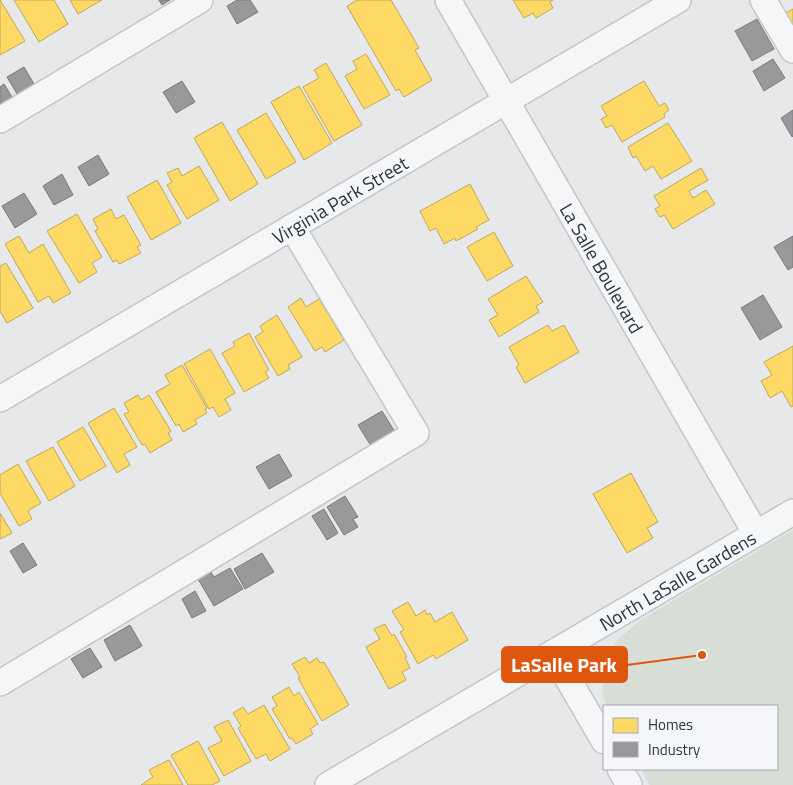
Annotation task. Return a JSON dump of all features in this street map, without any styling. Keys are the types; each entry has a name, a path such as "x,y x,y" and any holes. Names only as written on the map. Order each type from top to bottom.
{"street":[{"path":"0,120 200,0"},
{"name":"La Salle Boulevard","path":"448,0 756,534"},
{"name":"Virginia Park Street","path":"0,399 678,0"},
{"path":"764,0 793,50"},
{"path":"0,683 416,434 292,227"},
{"name":"North LaSalle Gardens","path":"340,782 553,653 793,512"},
{"path":"553,653 603,739"},
{"path":"621,770 629,785"}],"shaded area":[{"path":"793,530 793,785 650,785 642,770 778,770 778,705 607,705 602,693 606,669 616,641 642,619"}],"building: Homes":[{"path":"0,0 25,41 0,55"},
{"path":"14,0 54,0 68,24 39,42"},
{"path":"70,0 102,0 78,14"},
{"path":"357,0 391,0 419,48 415,50 432,80 404,97 399,89 396,91 347,6"},
{"path":"513,0 553,0 550,2 553,8 536,18 533,13 524,18"},
{"path":"793,9 793,34 782,15"},
{"path":"366,54 390,95 364,109 345,76 357,69 353,61"},
{"path":"326,63 362,125 334,141 303,87 319,78 314,70"},
{"path":"644,81 659,106 665,103 669,110 664,114 665,117 622,142 612,125 606,128 601,119 607,116 601,106"},
{"path":"299,86 332,143 304,160 271,102"},
{"path":"266,113 296,162 266,179 237,130"},
{"path":"222,122 258,184 230,201 194,138"},
{"path":"668,123 692,161 661,179 653,166 645,171 636,156 633,158 628,147"},
{"path":"199,166 219,200 187,219 167,185 172,182 167,173 178,168 182,176"},
{"path":"701,168 708,180 689,191 693,198 706,190 715,204 673,229 664,215 660,217 655,209 660,206 654,196"},
{"path":"157,180 181,223 151,240 127,197"},
{"path":"470,184 489,220 476,227 478,229 456,241 455,238 444,244 436,228 430,231 420,211"},
{"path":"111,209 116,219 124,215 141,245 137,247 141,253 119,264 117,260 113,262 95,231 98,229 93,219"},
{"path":"77,214 102,257 92,263 97,272 79,283 47,231"},
{"path":"494,232 513,266 487,281 467,247"},
{"path":"19,236 29,253 43,244 71,293 53,303 49,296 38,302 5,244"},
{"path":"6,263 33,308 7,323 0,311 0,266"},
{"path":"526,276 543,302 536,306 539,312 499,337 489,320 498,315 488,299"},
{"path":"301,298 306,307 319,299 344,340 325,352 322,347 315,351 288,307"},
{"path":"277,315 302,357 288,365 290,369 278,376 255,337 263,332 260,326"},
{"path":"548,325 552,331 564,325 579,352 525,383 516,367 519,365 509,347"},
{"path":"249,333 269,370 265,372 269,378 244,392 222,353 235,346 233,342"},
{"path":"793,346 793,406 791,407 782,391 770,398 761,381 772,375 764,362"},
{"path":"210,349 235,393 225,399 231,410 219,417 213,407 209,409 184,364"},
{"path":"182,365 207,408 205,409 207,413 195,420 197,424 183,432 179,424 176,426 156,392 170,384 165,375"},
{"path":"138,395 141,400 149,395 171,431 168,433 172,440 150,453 145,444 142,445 124,414 129,412 124,403"},
{"path":"114,408 137,447 124,454 130,465 117,473 88,423"},
{"path":"83,427 106,466 80,481 57,442"},
{"path":"53,447 75,486 49,501 26,461"},
{"path":"18,464 41,503 28,511 32,519 19,526 0,493 0,475"},
{"path":"631,473 658,522 647,528 653,538 627,553 593,494"},
{"path":"0,513 12,533 0,539"},
{"path":"408,602 416,616 425,610 427,615 430,613 435,622 452,612 468,640 436,659 433,655 418,664 400,632 404,630 392,611"},
{"path":"385,624 392,636 394,634 407,657 405,658 410,668 402,672 406,680 389,689 366,647 380,639 374,629"},
{"path":"305,657 309,663 317,658 320,663 324,662 349,705 322,721 292,664"},
{"path":"289,687 294,696 299,692 318,724 310,729 313,734 296,744 292,738 290,739 272,709 277,706 272,697"},
{"path":"264,705 290,749 270,761 266,754 256,759 238,728 241,726 233,713 243,707 248,714"},
{"path":"228,720 251,761 224,776 208,748 222,741 214,727"},
{"path":"198,741 220,781 212,785 188,785 171,755"},
{"path":"169,760 183,785 141,785 153,777 149,770"}],"building: Industry":[{"path":"159,0 170,0 162,5"},
{"path":"237,0 250,0 258,12 237,24 227,6"},
{"path":"757,19 774,49 752,61 735,31"},
{"path":"773,59 785,78 764,91 753,71"},
{"path":"24,67 37,89 20,99 7,77"},
{"path":"182,81 195,102 176,113 163,92"},
{"path":"4,84 15,102 0,111 0,87"},
{"path":"793,110 793,136 792,137 781,118"},
{"path":"98,155 109,174 89,186 78,167"},
{"path":"62,174 73,195 54,205 43,186"},
{"path":"24,193 37,214 15,228 2,206"},
{"path":"793,236 793,267 788,270 774,247"},
{"path":"763,295 782,327 760,340 741,308"},
{"path":"382,411 395,432 371,446 358,425"},
{"path":"279,454 292,476 269,489 256,467"},
{"path":"345,496 358,517 353,519 358,527 344,535 327,507"},
{"path":"324,509 338,533 327,540 312,516"},
{"path":"23,543 37,565 23,573 10,551"},
{"path":"262,553 274,572 245,589 234,569"},
{"path":"230,568 243,589 214,606 198,579 211,572 214,577"},
{"path":"195,591 206,611 192,618 182,599"},
{"path":"130,625 142,646 115,661 104,640"},
{"path":"90,648 102,667 83,678 71,659"}],"place":[{"name":"LaSalle Park","path":"702,655"}]}
